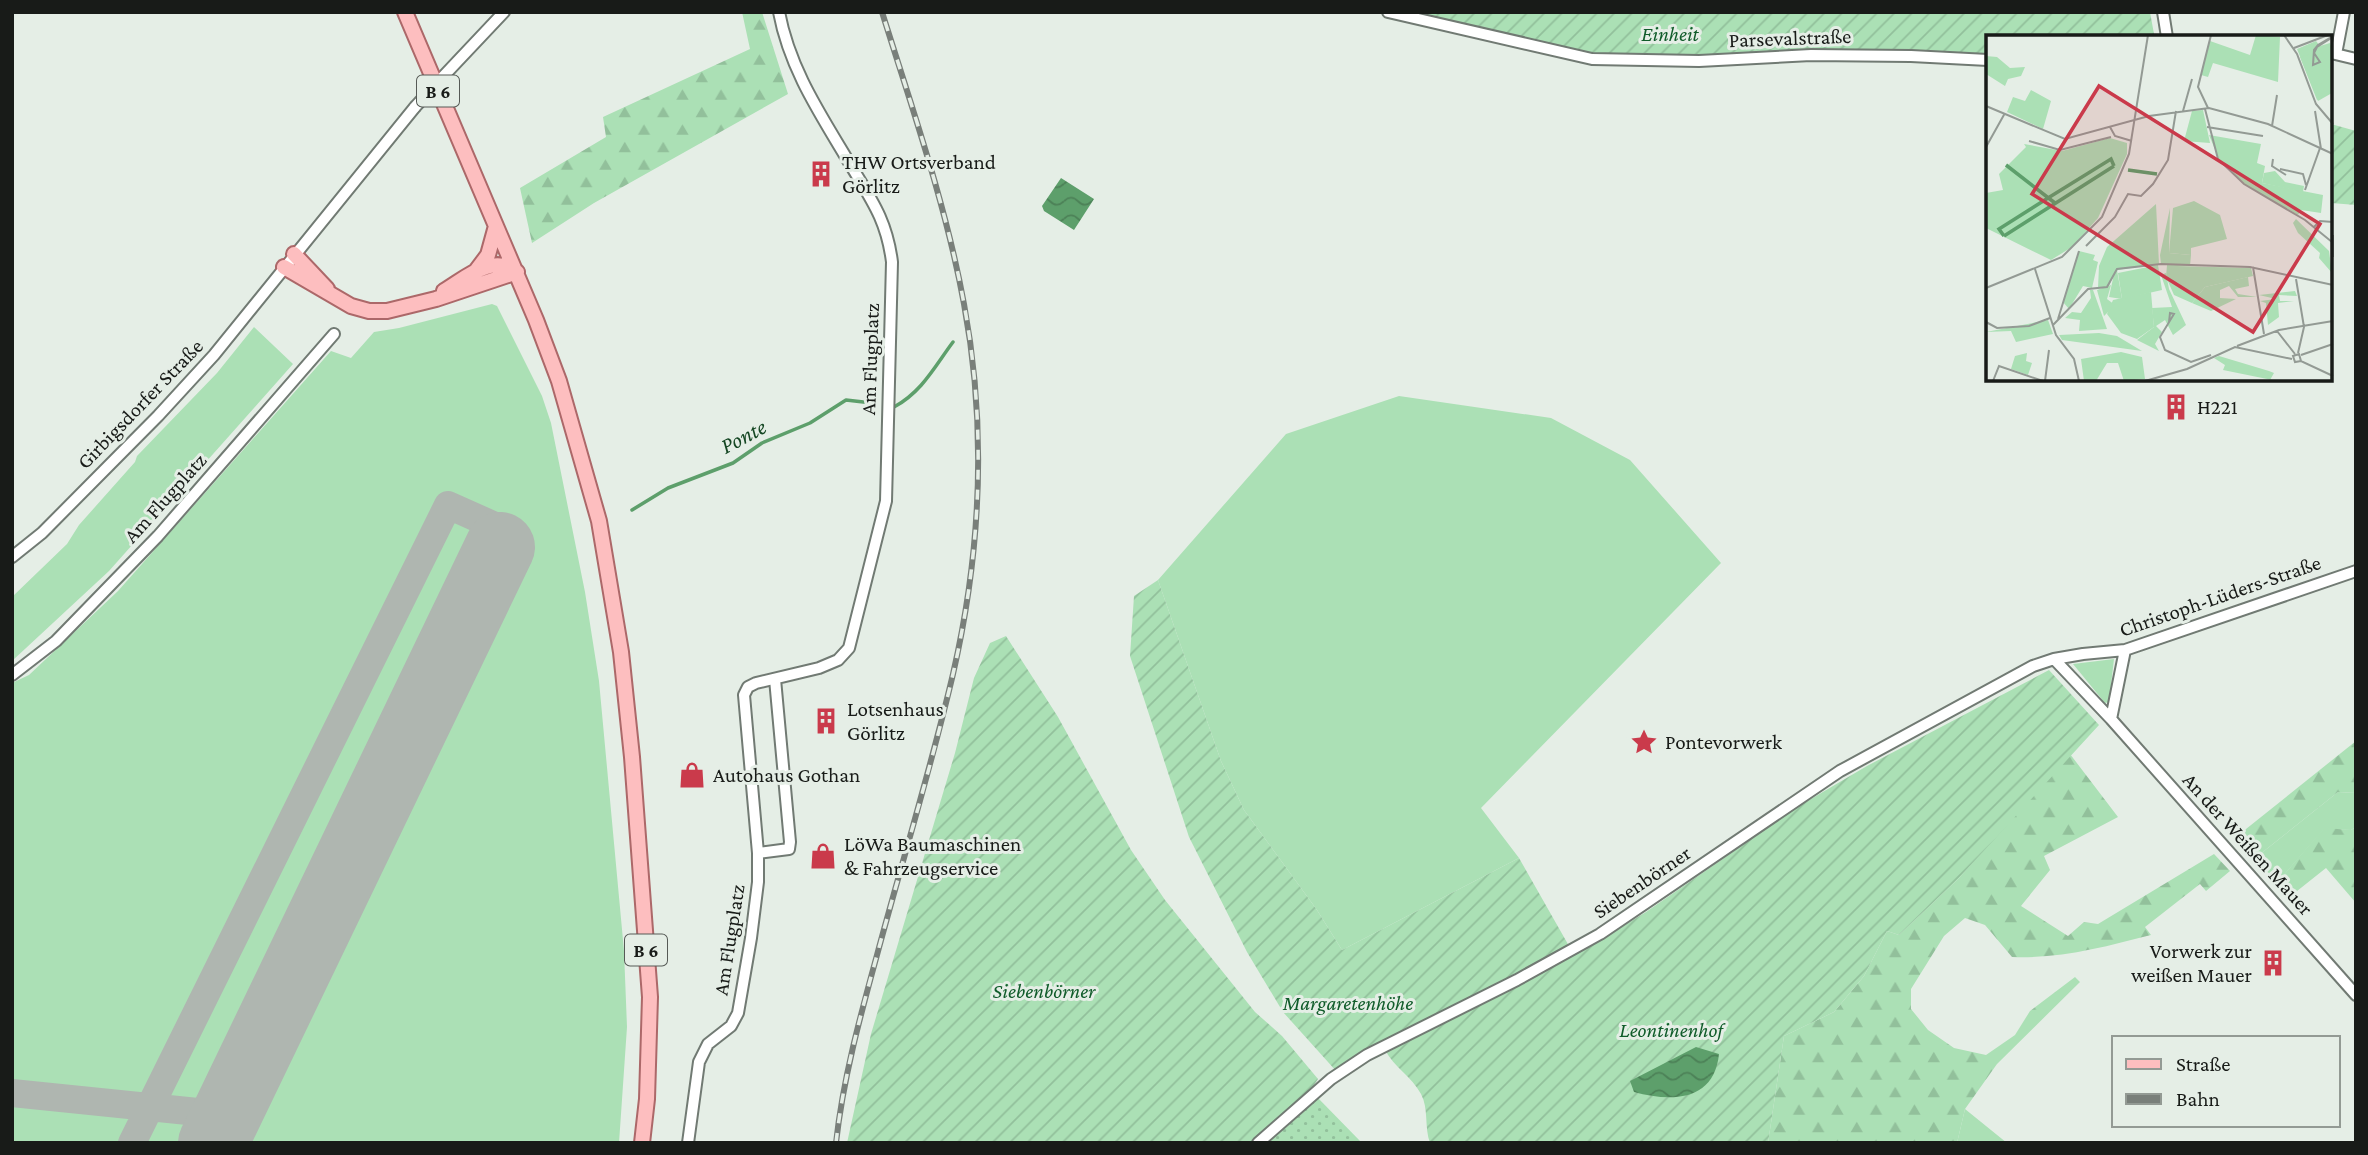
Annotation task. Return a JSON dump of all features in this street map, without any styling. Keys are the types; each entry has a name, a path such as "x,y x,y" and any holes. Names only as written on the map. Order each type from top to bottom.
{"main road":[{"name":"B 6","path":"405,12 517,272 559,380 598,521 621,652 632,757 650,997 647,1098 642,1143"},
{"path":"476,271 488,255 496,226"},
{"path":"294,254 332,295"},
{"path":"424,301 476,271 499,264 509,266 517,272"},
{"path":"284,267 351,306 369,311 387,311 448,296 517,272"}],"street":[{"name":"Girbigsdorfer Straße","path":"12,557 42,533 158,416 214,355 415,107 504,12"},
{"name":"Am Flugplatz","path":"688,1143 699,1062 708,1044 731,1026 738,1013 758,882 758,853 744,695 748,687 819,668 838,660 849,648 886,501 892,262 889,238 883,221 805,88 793,62 779,12"},
{"name":"Parsevalstraße","path":"1388,12 1592,59 1699,61 1823,55 1986,60"},
{"path":"2163,12 2167,35"},
{"path":"2344,12 2333,54 2356,59"},
{"name":"Am Flugplatz","path":"12,675 55,641 158,536 334,334"},
{"name":"Christoph-Lüders-Straße","path":"2054,659 2125,650 2356,571"},
{"path":"2111,719 2125,650"},
{"name":"An der Weißen Mauer","path":"2054,659 2111,719 2356,995"},
{"name":"Siebenbörner","path":"1258,1143 1331,1079 1367,1055 1507,985 1600,934 1840,771 2033,666 2054,659"},
{"path":"758,853 789,849 790,842 775,678"}],"green space":[{"path":"742,12 762,12 788,94 594,203 532,243 520,188 606,137 603,117 750,49"},
{"name":"Einheit","path":"1395,12 2150,12 2154,34 1986,35 1986,55 1606,58"},
{"path":"2333,125 2356,131 2356,205 2333,203"},
{"path":"492,304 497,306 542,396 551,423 585,592 599,681 624,951 627,1027 619,1143 12,1143 12,683 29,675 118,591 331,351 351,358 374,332"},
{"path":"254,327 293,364 109,571 12,661 12,597 67,544 79,525 135,462 137,456 217,373"},
{"path":"1399,396 1551,418 1630,460 1721,563 1481,808 1519,858 1342,950 1317,910 1244,810 1221,761 1158,580 1286,434"},
{"name":"Margaretenhöhe","path":"1158,580 1221,761 1244,810 1317,910 1342,950 1519,858 1569,946 1402,1034 1337,1072 1283,1012 1247,952 1189,837 1130,656 1134,596"},
{"name":"Siebenbörner","path":"1006,636 1058,717 1131,850 1165,900 1255,1012 1282,1036 1318,1079 1312,1088 1250,1143 847,1143 871,1034 955,753 974,678 990,643"},
{"path":"2114,659 2109,702 2105,703 2073,664"},
{"name":"Leontinenhof","path":"2049,670 2099,725 1958,879 1899,935 1887,931 1864,976 1834,1012 1784,1036 1768,1143 1430,1143 1421,1094 1385,1050 1591,946 1646,912 1799,806 1867,766"},
{"path":"2356,741 2356,793 2338,792 2254,859 2236,837"},
{"path":"2070,754 2118,817 2044,856 2050,870 2021,906 2068,936 2084,922 2098,924 2214,854 2230,871 2206,891 2200,884 2145,927 2151,935 2099,948 2047,956 2012,957 1985,925 1965,918 1944,936 1911,989 1911,1009 1928,1030 1954,1048 1986,1055 2015,1035 2030,1011 2075,977 2080,982 1997,1064 1965,1109 1957,1143 1768,1143 1784,1036 1834,1012 1864,976 1887,931 1899,935 1958,879"},
{"path":"2338,792 2356,793 2356,827 2351,830 2324,829 2275,885 2254,859"},
{"path":"2356,827 2356,903 2326,868 2287,899 2275,885 2324,828 2351,830"},
{"path":"1317,1097 1362,1143 1264,1143"},
{"path":"1965,1109 2007,1143 1957,1143"}],"water":[{"path":"1061,178 1094,199 1074,230 1044,211 1042,206"},
{"path":"1696,1047 1719,1054 1709,1082 1700,1090 1676,1097 1634,1092 1630,1081"}],"waterway":[{"name":"Ponte","path":"894,407 920,386 953,342"},
{"name":"Ponte","path":"632,510 668,488 733,463 762,443 810,423 846,400 872,403"}],"taxiway":[{"path":"132,1143 448,505 495,526 500,547"},
{"path":"12,1093 227,1115"}],"runway":[{"path":"213,1143 500,547"}],"railway":[{"path":"836,1143 858,1025 953,674 970,582 978,490 976,397 957,267 938,193 882,12"}],"place":[{"name":"THW Ortsverband Görlitz","path":"821,174"},
{"name":"H221","path":"2176,407"},
{"name":"Lotsenhaus Görlitz","path":"826,721"},
{"name":"Pontevorwerk","path":"1644,742"},
{"name":"Autohaus Gothan","path":"692,775"},
{"name":"LöWa Baumaschinen & Fahrzeugservice","path":"823,856"},
{"name":"Vorwerk zur weißen Mauer","path":"2273,963"}]}
